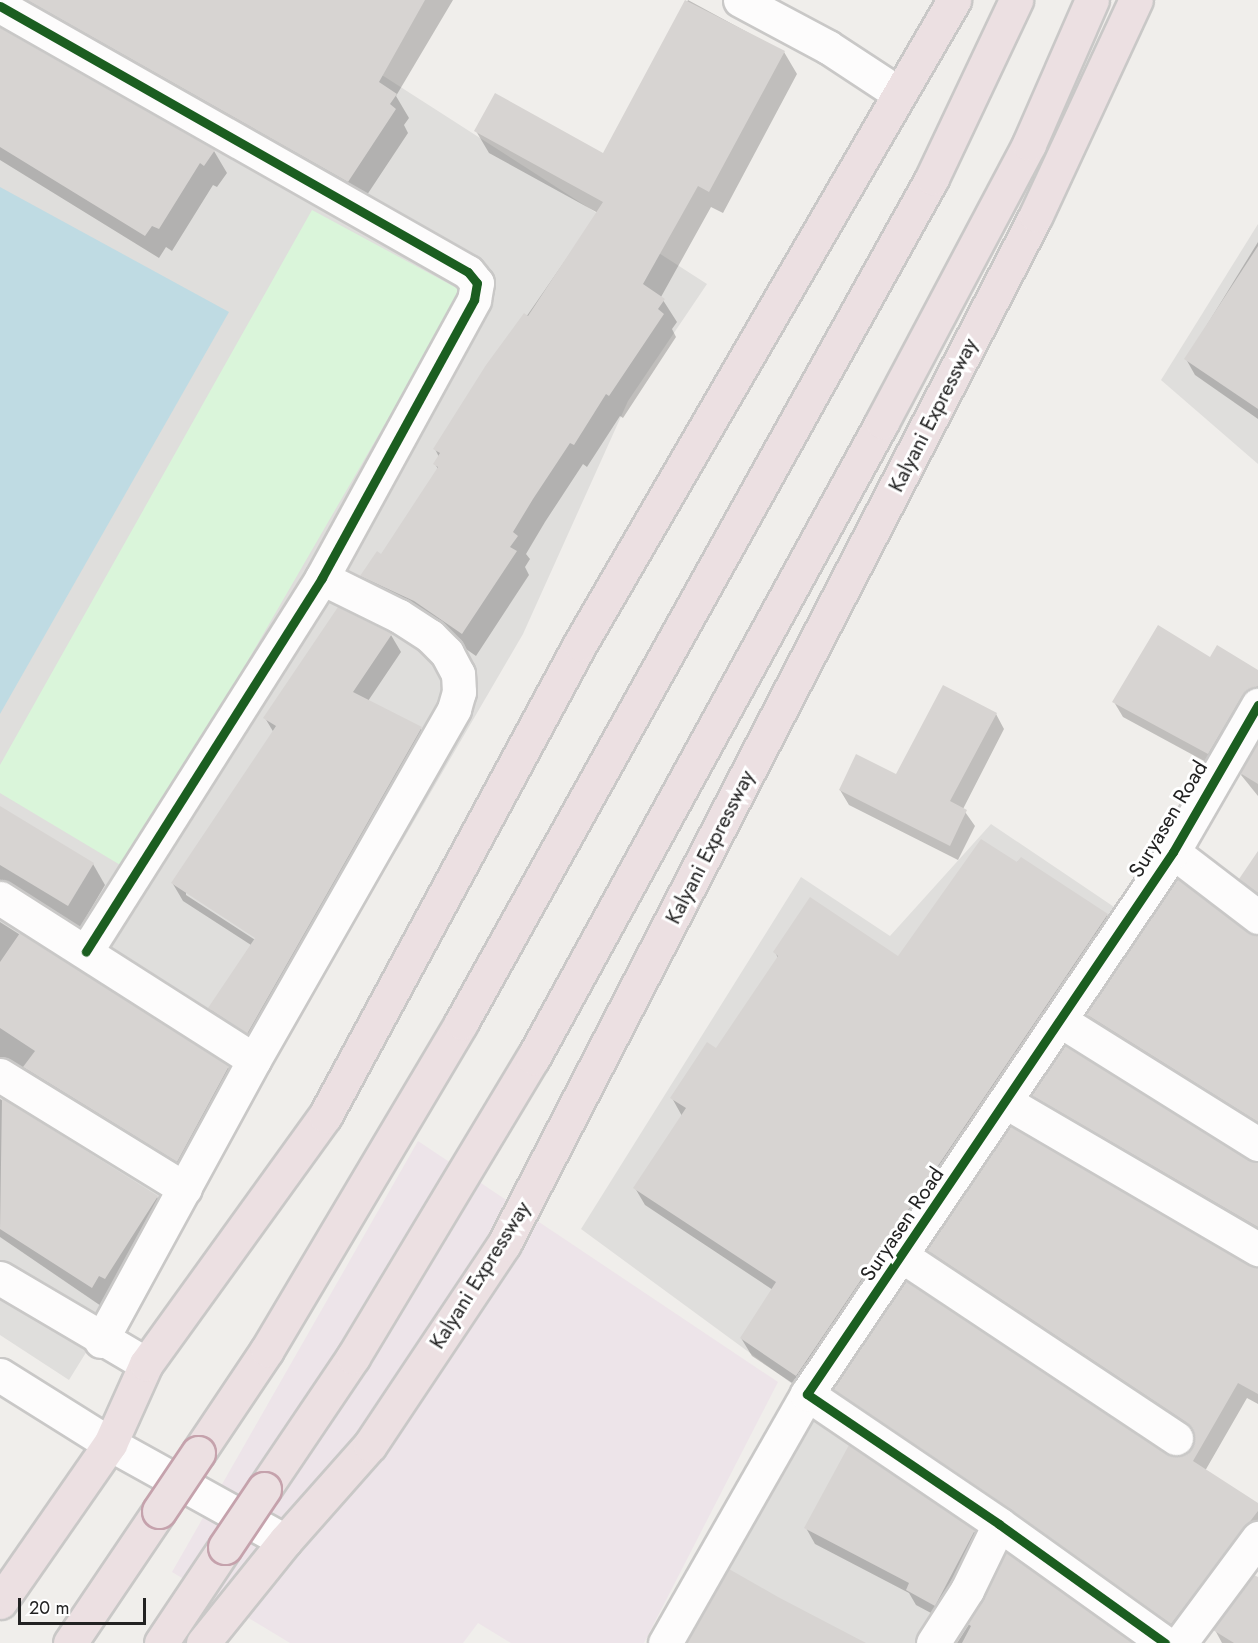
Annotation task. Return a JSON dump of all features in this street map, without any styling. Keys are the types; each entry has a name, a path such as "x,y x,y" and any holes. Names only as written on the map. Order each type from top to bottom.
{"highway":[{"path":"0,1602 110,1444 146,1364 325,1116 580,644 954,0"},
{"path":"70,1643 267,1350 462,1023 932,178 1016,0"},
{"path":"161,1643 353,1357 538,1047 882,422 1029,144 1092,0"},
{"name":"Kalyani Expressway","path":"203,1643 285,1541 370,1445 504,1244 1030,226 1136,0"}],"street":[{"path":"740,0 828,47 898,93"},
{"path":"0,6 468,272 477,284 474,300 322,578 86,952"},
{"path":"101,1341 186,1189 254,1060 454,709 459,692 458,674 447,653 430,636 399,616 322,578"},
{"name":"Suryasen Road","path":"665,1643 807,1394 1173,852 1258,705"},
{"path":"1173,852 1258,916"},
{"path":"0,898 254,1060"},
{"path":"1061,1020 1258,1144"},
{"path":"0,1074 186,1189"},
{"path":"1006,1102 1258,1249"},
{"path":"902,1256 1176,1438"},
{"path":"0,1278 101,1341 146,1364"},
{"path":"0,1375 110,1444 285,1541"},
{"path":"807,1394 999,1524 1165,1643"},
{"path":"933,1643 967,1590 999,1524"},
{"path":"1180,1643 1258,1538"}],"shaded area":[{"path":"0,0 251,0 385,77 707,284 628,401 523,634 403,840 69,1380 0,1335"},
{"path":"1258,224 1258,464 1161,380"},
{"path":"991,824 1126,915 799,1389 581,1229 801,877 890,936"},
{"path":"418,1141 778,1382 644,1643 511,1643 478,1623 463,1643 290,1643 172,1572"},
{"path":"810,1402 1158,1643 651,1643"}],"green space":[{"path":"312,210 462,291 127,869 0,793 0,765"}],"water":[{"path":"0,187 229,312 0,714"}],"building":[{"path":"27,0 425,0 379,82 397,94 390,104 396,109 348,182"},
{"path":"685,0 785,51 709,192 698,186 643,284 665,299 658,309 664,314 609,396 606,394 574,445 570,443 533,499 513,532 518,536 510,547 517,551 462,634 414,601 360,576 377,551 381,554 438,467 433,464 440,453 433,449 486,365 524,313 528,316 603,202 474,131 495,93 603,153"},
{"path":"0,28 215,150 204,166 200,163 159,229 152,226 145,236 0,147"},
{"path":"1258,246 1258,409 1184,359"},
{"path":"338,607 392,634 353,692 422,727 247,1034 208,1008 255,938 171,883 276,726 263,718"},
{"path":"1158,625 1210,657 1217,645 1258,670 1258,686 1242,696 1208,754 1112,702"},
{"path":"943,685 997,713 950,801 967,810 950,846 839,790 856,754 896,774"},
{"path":"1258,742 1258,784 1240,773"},
{"path":"0,806 94,863 68,906 0,865"},
{"path":"981,839 1017,862 1021,857 1108,914 796,1376 740,1338 776,1282 633,1188 686,1108 670,1098 707,1042 716,1048 778,956 773,952 810,897 898,956"},
{"path":"1258,851 1258,893 1239,879"},
{"path":"1178,879 1247,932 1258,935 1258,1122 1086,1014"},
{"path":"20,933 229,1066 177,1162 23,1067 35,1051 0,1028 0,962"},
{"path":"1065,1046 1258,1163 1258,1227 1031,1095"},
{"path":"2,1098 158,1196 105,1279 99,1276 92,1288 0,1229"},
{"path":"1010,1126 1258,1268 1258,1394 1238,1383 1193,1461 1258,1503 1258,1511 1171,1624 833,1389 906,1281 1166,1454 1175,1457 1191,1449 1195,1439 1186,1422 927,1250"},
{"path":"849,1445 975,1530 935,1606 906,1590 909,1583 804,1528"},
{"path":"1006,1552 1133,1643 962,1643 971,1626 968,1624"},
{"path":"729,1569 778,1597 866,1643 687,1643"},
{"path":"1254,1575 1258,1577 1258,1643 1234,1643 1213,1630"}],"cycle path":[{"path":"0,6 468,272 477,283 474,300 322,578 86,952"},
{"path":"1165,1643 999,1524 807,1394 1173,852 1258,705"}]}
